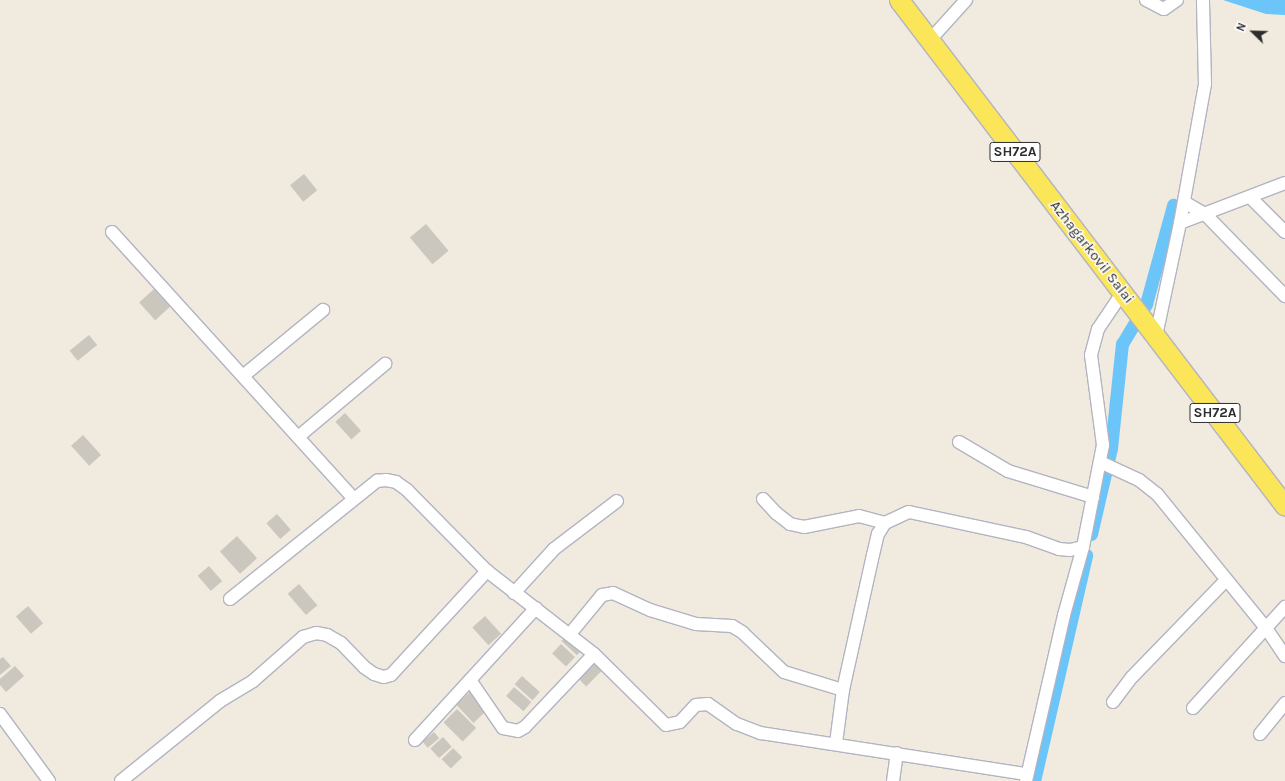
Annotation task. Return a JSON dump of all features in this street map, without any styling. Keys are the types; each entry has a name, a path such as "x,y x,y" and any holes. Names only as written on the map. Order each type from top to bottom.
{"main road":[{"name":"Azhagarkovil Salai","path":"899,0 1128,298 1285,506"}],"street":[{"path":"929,41 966,0"},
{"path":"1146,0 1164,9 1176,0"},
{"path":"1156,336 1180,223 1206,84 1202,0"},
{"path":"1180,223 1250,198 1285,183"},
{"path":"1250,198 1285,232"},
{"path":"1184,202 1205,214 1285,296"},
{"path":"112,232 354,500"},
{"path":"230,599 377,481 386,480 396,482 407,490 487,571 594,654 666,725 680,722 696,705 708,704 737,724 756,731 897,752 1026,778 1064,615 1083,547 1093,497 1102,463 1103,445 1091,355 1098,329 1128,298"},
{"path":"243,376 323,310"},
{"path":"298,437 385,364"},
{"path":"959,442 1008,471 1093,497"},
{"path":"1102,463 1139,480 1157,494 1266,628 1285,656"},
{"path":"763,499 776,514 790,524 804,527 859,516 885,524"},
{"path":"514,593 554,548 617,501"},
{"path":"836,743 843,690 873,555 878,534 885,524 896,516 909,512 1019,536 1059,549 1070,550 1083,547"},
{"path":"121,781 220,701 253,681 303,637 316,633 328,635 341,643 364,667 374,674 384,677 392,675 487,571"},
{"path":"1113,702 1132,677 1226,580"},
{"path":"570,634 602,595 613,593 650,610 696,624 732,626 742,632 784,672 843,690"},
{"path":"1194,708 1285,607"},
{"path":"416,740 536,608"},
{"path":"470,680 503,728 518,731 525,727 594,654"},
{"path":"1260,734 1285,703"},
{"path":"0,714 22,741 49,781"},
{"path":"893,781 897,752"}],"water":[{"path":"1223,0 1285,0 1285,15 1266,14"}],"building":[{"path":"304,174 317,190 303,202 290,185"},
{"path":"426,224 448,251 432,264 410,237"},
{"path":"154,289 170,307 155,320 139,302"},
{"path":"89,335 97,345 78,361 70,351"},
{"path":"345,413 361,431 351,440 335,422"},
{"path":"83,435 101,455 89,466 71,446"},
{"path":"277,514 291,530 280,539 266,523"},
{"path":"237,536 257,558 240,574 220,551"},
{"path":"209,566 222,581 211,591 198,576"},
{"path":"299,584 317,605 306,615 288,594"},
{"path":"28,606 43,623 31,634 16,616"},
{"path":"485,616 501,634 488,645 472,627"},
{"path":"569,633 584,647 577,655 561,641"},
{"path":"561,644 575,657 566,666 552,654"},
{"path":"594,656 605,667 586,686 575,675"},
{"path":"3,657 11,666 0,675 0,659"},
{"path":"15,666 24,676 6,692 0,685 0,679"},
{"path":"522,676 540,692 532,700 515,684"},
{"path":"514,687 531,702 523,711 506,696"},
{"path":"471,691 488,709 473,723 456,705"},
{"path":"457,709 476,728 463,742 444,722"},
{"path":"434,732 439,738 428,748 423,742"},
{"path":"443,737 452,747 439,758 430,748"},
{"path":"453,748 462,757 451,769 442,759"}],"waterway":[{"path":"1091,534 1111,448 1122,344 1146,304 1173,205"},
{"path":"1034,781 1086,555"}]}
